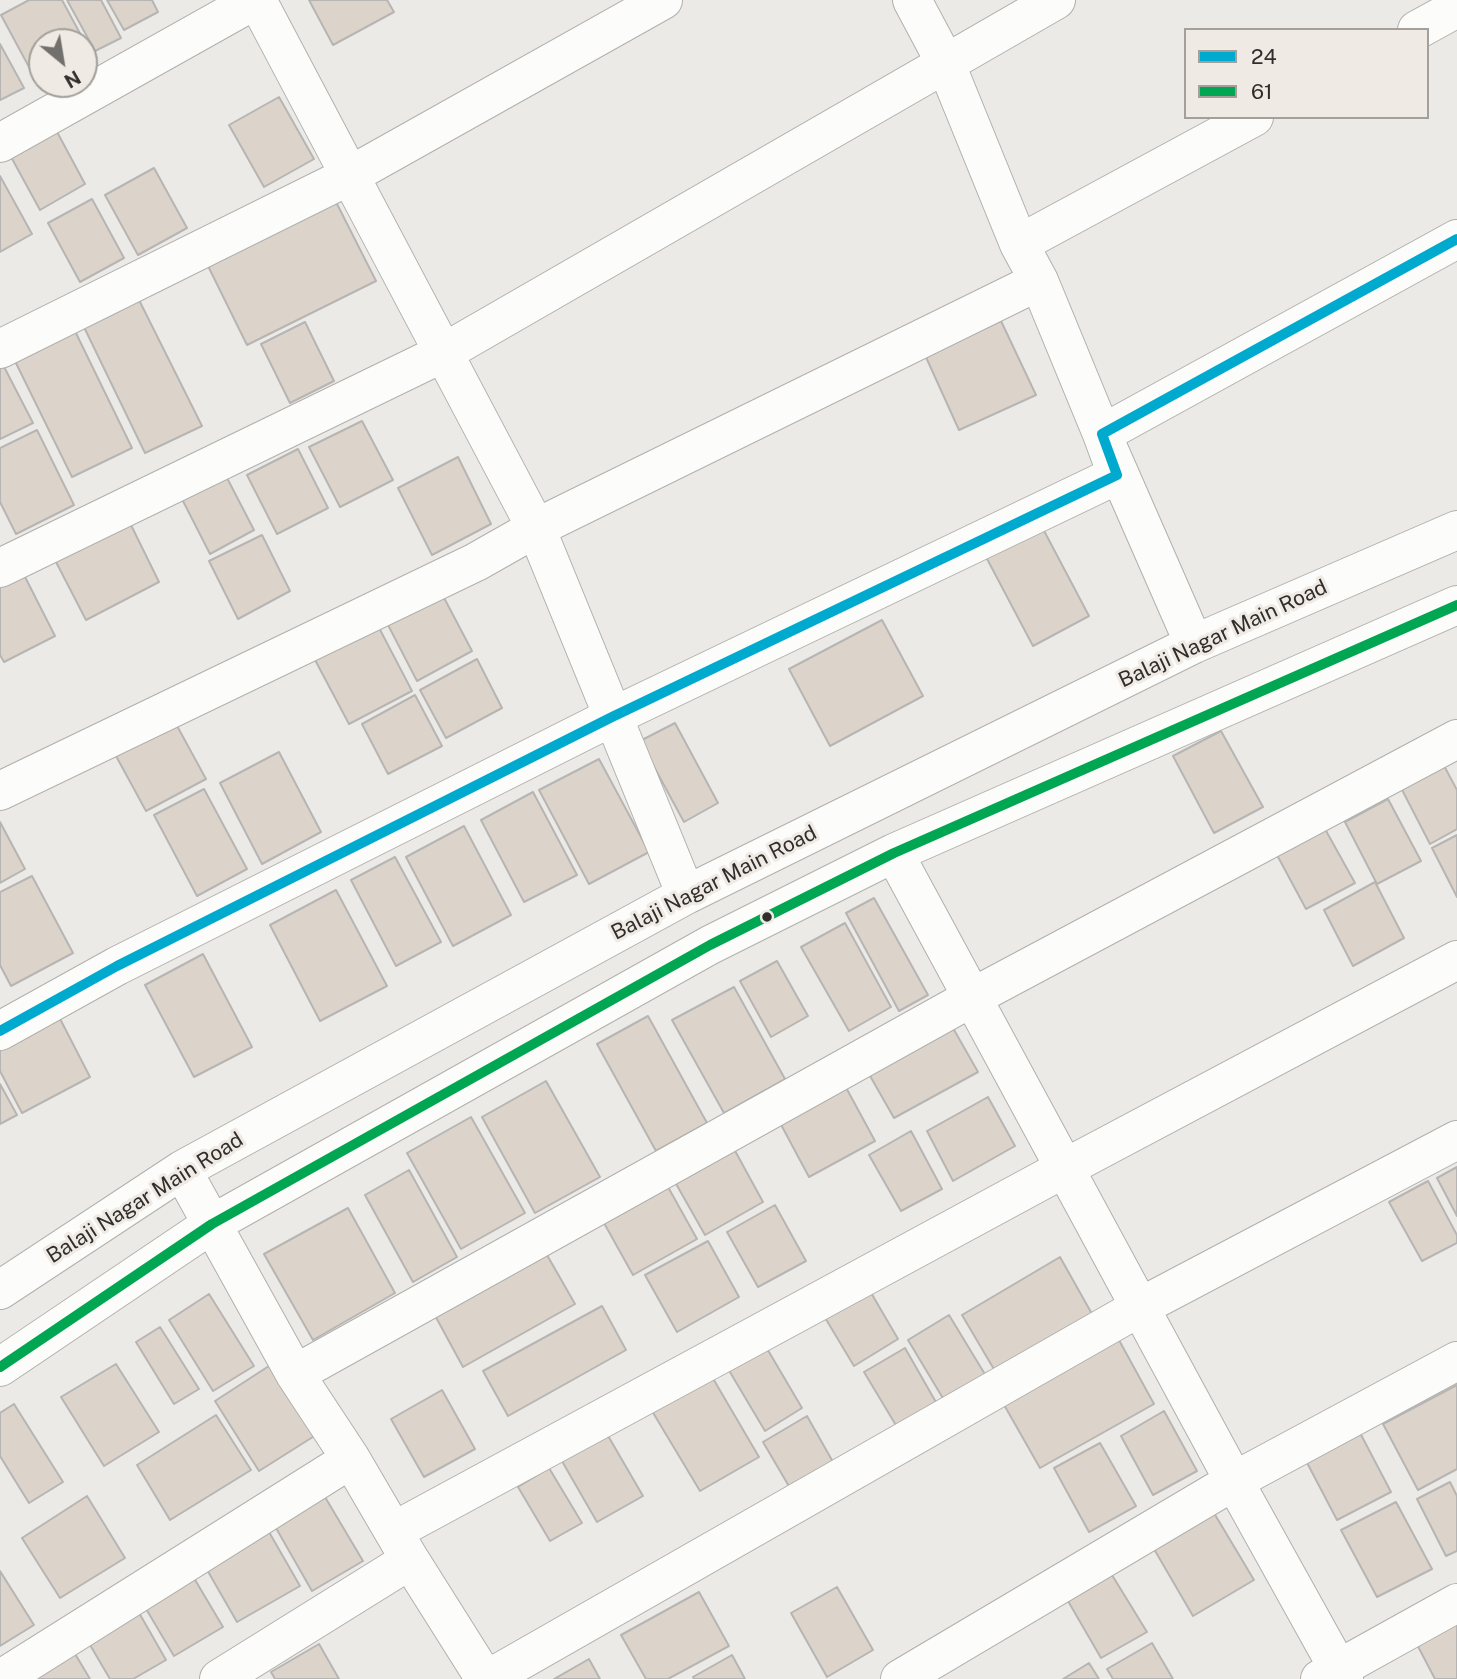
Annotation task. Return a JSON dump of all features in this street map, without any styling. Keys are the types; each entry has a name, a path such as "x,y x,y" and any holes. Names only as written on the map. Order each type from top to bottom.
{"street":[{"path":"0,143 256,0 536,528 686,895"},
{"path":"0,349 349,176 663,0"},
{"path":"912,0 945,62 1019,244 1039,281 1102,434 1194,644"},
{"path":"0,568 443,353 1056,0"},
{"path":"1420,28 1457,8"},
{"path":"1019,244 1250,119"},
{"path":"1102,434 1457,239"},
{"path":"0,791 463,568 536,528 1039,281"},
{"path":"0,1031 117,966 612,717 1117,475 1102,434"},
{"name":"Balaji Nagar Main Road","path":"0,1290 182,1170 686,895 1194,644 1457,530"},
{"path":"0,1367 212,1224 710,945 894,853 1457,605"},
{"path":"295,1374 971,998 1457,739"},
{"path":"894,853 1234,1480 1334,1676 1457,1603"},
{"path":"219,1679 402,1545 1065,1168 1457,960"},
{"path":"182,1170 295,1374 351,1459 487,1679 1140,1307 1457,1140"},
{"path":"900,1679 1234,1480 1457,1361"},
{"path":"1,1679 351,1459"}],"building":[{"path":"29,0 62,0 77,28 28,28 28,65 1,15"},
{"path":"67,0 101,0 121,38 98,50 98,28 82,28"},
{"path":"107,0 152,0 158,12 124,30"},
{"path":"309,0 387,0 394,12 333,45"},
{"path":"0,44 24,88 0,100"},
{"path":"279,97 314,159 264,187 229,125"},
{"path":"56,130 85,184 40,210 10,155"},
{"path":"154,168 187,228 138,255 105,195"},
{"path":"0,176 32,234 0,252"},
{"path":"92,199 124,258 80,282 48,223"},
{"path":"336,202 376,281 247,345 208,266"},
{"path":"138,298 202,426 145,453 83,325"},
{"path":"1001,321 1036,395 959,430 925,355"},
{"path":"305,322 334,381 290,403 261,344"},
{"path":"72,325 132,448 72,477 12,355"},
{"path":"0,359 33,423 0,439"},
{"path":"362,421 393,480 340,507 309,447"},
{"path":"37,430 74,505 16,534 0,502 0,448"},
{"path":"298,449 328,508 277,534 247,475"},
{"path":"458,457 491,524 432,555 398,488"},
{"path":"226,476 254,530 210,554 182,499"},
{"path":"129,521 159,582 86,620 55,560"},
{"path":"1041,525 1089,616 1033,646 985,555"},
{"path":"262,535 290,591 238,619 209,561"},
{"path":"22,571 55,636 4,662 0,655 0,582"},
{"path":"442,594 472,651 417,681 387,623"},
{"path":"882,620 923,696 830,746 789,669"},
{"path":"377,624 412,691 349,724 314,658"},
{"path":"477,659 502,708 446,738 420,690"},
{"path":"415,695 442,746 388,774 362,724"},
{"path":"675,723 718,803 684,822 640,741"},
{"path":"176,724 206,779 146,811 116,756"},
{"path":"1221,731 1263,807 1214,833 1173,756"},
{"path":"279,752 321,832 262,864 220,783"},
{"path":"599,759 649,852 589,884 539,790"},
{"path":"1441,760 1457,790 1457,829 1430,844 1398,782"},
{"path":"204,789 247,869 197,896 154,815"},
{"path":"533,792 577,875 524,902 481,820"},
{"path":"1388,799 1421,861 1377,884 1345,822"},
{"path":"0,822 25,869 0,883"},
{"path":"464,826 511,915 453,946 406,857"},
{"path":"1325,829 1355,883 1306,909 1277,855"},
{"path":"1457,835 1457,897 1432,848"},
{"path":"395,857 441,942 396,966 351,880"},
{"path":"32,876 73,953 11,986 0,965 0,892"},
{"path":"1375,882 1404,938 1353,966 1324,910"},
{"path":"336,890 387,986 320,1021 270,925"},
{"path":"874,898 928,995 899,1011 846,913"},
{"path":"845,923 891,1007 849,1031 801,947"},
{"path":"203,954 252,1047 194,1077 145,985"},
{"path":"777,961 808,1016 771,1037 740,981"},
{"path":"734,987 785,1079 724,1113 672,1020"},
{"path":"56,1011 90,1077 22,1113 0,1071 0,1041"},
{"path":"648,1016 707,1123 656,1151 597,1044"},
{"path":"949,1021 978,1072 894,1118 865,1067"},
{"path":"546,1081 600,1177 535,1213 482,1117"},
{"path":"843,1082 875,1141 809,1177 778,1119"},
{"path":"0,1084 17,1115 0,1124"},
{"path":"988,1097 1015,1146 953,1181 927,1131"},
{"path":"471,1117 525,1213 461,1249 407,1153"},
{"path":"911,1131 942,1189 901,1211 869,1155"},
{"path":"734,1149 763,1202 705,1235 675,1182"},
{"path":"1457,1167 1457,1216 1437,1178"},
{"path":"409,1170 457,1257 413,1282 365,1195"},
{"path":"1428,1181 1457,1235 1457,1243 1422,1261 1389,1202"},
{"path":"668,1187 697,1239 633,1275 604,1223"},
{"path":"775,1205 806,1261 758,1287 727,1232"},
{"path":"348,1208 395,1293 313,1340 264,1254"},
{"path":"708,1241 739,1297 677,1332 645,1275"},
{"path":"543,1248 575,1304 463,1367 432,1310"},
{"path":"1060,1257 1092,1314 995,1371 962,1315"},
{"path":"863,1279 898,1339 854,1366 818,1306"},
{"path":"209,1294 254,1366 213,1391 169,1320"},
{"path":"602,1306 626,1350 508,1416 483,1371"},
{"path":"949,1315 989,1381 947,1405 908,1340"},
{"path":"160,1327 199,1389 174,1404 136,1342"},
{"path":"1114,1331 1154,1404 1040,1468 999,1396"},
{"path":"759,1335 802,1408 765,1431 721,1357"},
{"path":"905,1348 937,1404 897,1427 864,1372"},
{"path":"116,1364 159,1432 104,1466 61,1397"},
{"path":"272,1364 316,1435 259,1471 215,1401"},
{"path":"708,1370 759,1457 700,1491 649,1406"},
{"path":"1457,1385 1457,1469 1418,1490 1383,1424"},
{"path":"442,1390 475,1449 424,1477 391,1419"},
{"path":"14,1404 63,1482 29,1503 0,1456 0,1413"},
{"path":"1164,1411 1197,1471 1153,1495 1121,1436"},
{"path":"216,1415 251,1470 170,1520 137,1465"},
{"path":"807,1416 833,1462 790,1488 763,1442"},
{"path":"600,1422 643,1496 597,1522 555,1449"},
{"path":"1358,1429 1391,1492 1337,1520 1304,1457"},
{"path":"1100,1443 1136,1506 1089,1532 1054,1468"},
{"path":"549,1468 582,1523 550,1541 518,1487"},
{"path":"1450,1482 1457,1496 1457,1551 1446,1556 1417,1499"},
{"path":"322,1492 363,1561 312,1591 272,1521"},
{"path":"87,1496 125,1558 60,1598 22,1538"},
{"path":"1396,1502 1432,1569 1377,1597 1341,1530"},
{"path":"1214,1513 1254,1580 1193,1616 1154,1549"},
{"path":"265,1525 300,1586 237,1622 202,1561"},
{"path":"188,1568 223,1627 174,1656 139,1597"},
{"path":"0,1571 34,1625 0,1646"},
{"path":"1112,1575 1147,1632 1101,1658 1068,1601"},
{"path":"837,1587 873,1650 827,1677 791,1613"},
{"path":"699,1592 729,1646 668,1679 646,1679 621,1635"},
{"path":"134,1604 166,1660 133,1679 110,1679 83,1633"},
{"path":"1457,1609 1457,1679 1435,1679 1411,1633"},
{"path":"1152,1643 1173,1679 1113,1679 1107,1669"},
{"path":"319,1644 339,1679 275,1679 271,1672"},
{"path":"71,1647 90,1679 18,1679"},
{"path":"732,1655 745,1679 694,1679 693,1677"},
{"path":"589,1659 600,1679 554,1679"},
{"path":"1089,1663 1099,1679 1063,1679"}],"transit line":[{"name":"24","path":"0,1031 117,966 612,717 1117,475 1102,434 1457,239"},
{"name":"61","path":"0,1367 212,1224 710,945 894,853 1457,605"}]}
